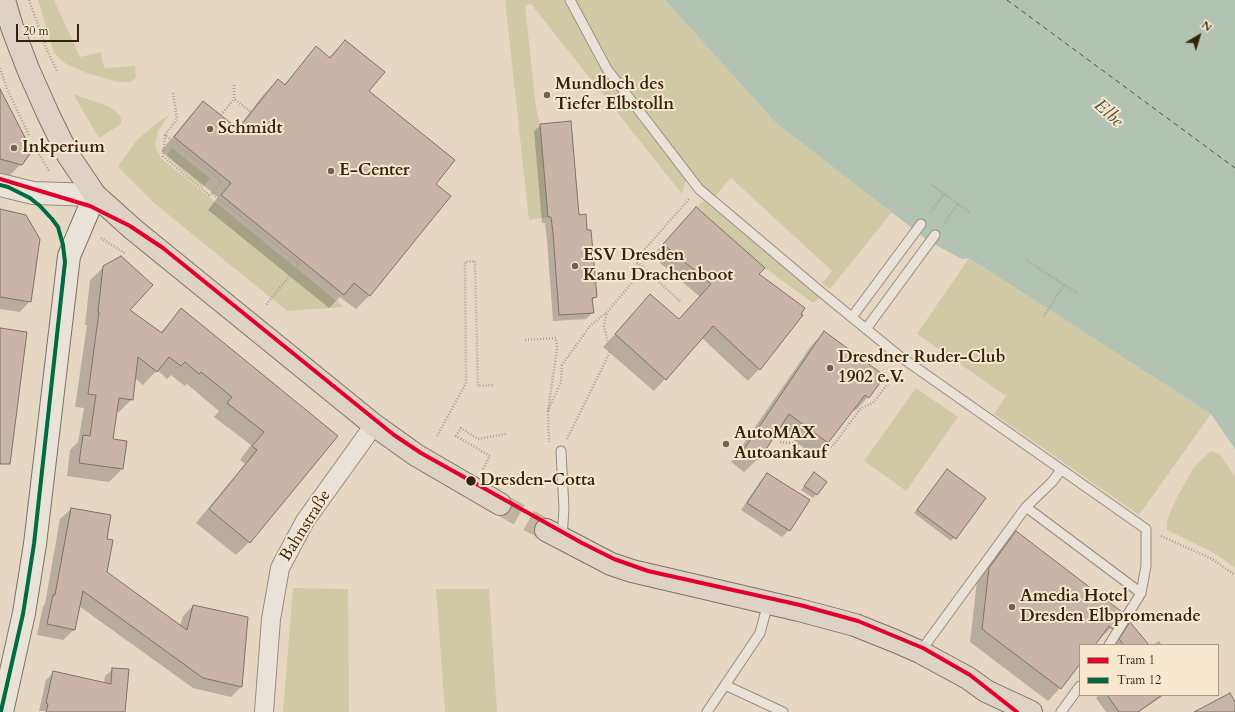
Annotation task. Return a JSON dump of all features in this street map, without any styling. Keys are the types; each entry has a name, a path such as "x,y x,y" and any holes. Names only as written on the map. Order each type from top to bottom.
{"main road":[{"path":"4,0 12,27 28,69 48,114 68,155 95,195 134,230 374,425 416,455 500,504"},
{"path":"0,185 33,193 95,195"},
{"path":"2,712 24,613 34,544 69,256 95,195"},
{"path":"554,534 611,564 632,571 855,625 920,652 968,678 986,691 1031,712"},
{"path":"986,691 995,712"}],"street":[{"name":"Bahnstraße","path":"264,712 271,619 280,568 305,521 374,425"}],"lane":[{"path":"570,0 607,69 699,188 852,318 906,360 1146,530 1146,566 1141,593 1110,644"},
{"path":"852,318 924,221"},
{"path":"866,329 938,231"},
{"path":"554,534 564,509 561,451"},
{"path":"920,652 1026,507 1052,482 1061,470"},
{"path":"1026,507 1141,593"},
{"path":"707,712 760,633 768,603"},
{"path":"725,685 783,712"},
{"path":"1061,712 1079,687"},
{"path":"986,691 1008,712"}],"path":[{"path":"30,0 47,50 57,71"},
{"path":"0,68 7,89 29,135"},
{"path":"221,115 234,99 234,85"},
{"path":"174,93 177,118 165,135 163,156 209,195 212,193 299,264 266,305"},
{"path":"234,99 251,112"},
{"path":"165,135 221,181 212,193"},
{"path":"932,185 969,212"},
{"path":"548,411 561,382 562,364 590,326 607,312 636,278 637,258 699,188"},
{"path":"924,221 944,194"},
{"path":"938,231 958,204"},
{"path":"1026,260 1077,293"},
{"path":"437,436 466,383 465,262 474,261 478,386 494,385"},
{"path":"637,262 680,301"},
{"path":"1044,316 1064,285"},
{"path":"561,451 610,352 604,326 607,312"},
{"path":"525,340 556,338 557,349 548,411 550,449"},
{"path":"780,442 832,447 861,408 873,402 906,360"},
{"path":"490,456 456,436 461,428 478,439 506,434"},
{"path":"1146,530 1212,559 1235,575"}],"shaded area":[{"path":"38,0 54,0 80,57 101,52 104,68 135,66 136,78 131,82 117,82 87,73 66,64 54,53"},
{"path":"505,0 665,0 775,122 892,212 830,289 822,283 832,271 731,178 715,196 698,183 685,181 682,194 531,4 525,5 536,108 540,124 548,217 529,220"},
{"path":"73,94 108,106 116,111 121,118 121,124 99,138"},
{"path":"169,115 158,131 155,146 161,158 344,307 287,311 154,203 126,175 118,166 138,139"},
{"path":"172,148 210,178 203,188 166,156"},
{"path":"704,201 820,297 813,303 765,268 696,207"},
{"path":"969,258 1211,414 1139,515 994,414 1006,396 917,334"},
{"path":"916,388 958,417 906,491 864,461"},
{"path":"1211,451 1220,454 1235,477 1235,568 1216,554 1167,530 1167,520 1177,497 1194,467"},
{"path":"293,588 348,589 349,712 283,712"},
{"path":"436,589 489,589 497,712 445,712"}],"water":[{"name":"Elbe","path":"665,0 1235,0 1235,449 1211,414 969,258 962,259 930,242 775,122"}],"building":[{"name":"E-Center","path":"345,40 385,72 369,91 455,160 436,184 451,196 370,296 354,283 344,295 221,195 231,183 174,137 203,101 238,129 278,79 285,85 316,46 330,58"},
{"path":"0,89 32,151 22,165 0,159"},
{"path":"571,121 579,215 586,214 587,230 591,230 597,297 592,298 594,313 559,315 553,233 551,217 548,217 540,124"},
{"path":"696,207 765,268 759,274 805,308 801,314 803,315 760,370 713,326 666,380 615,334 650,294 679,319 711,284 663,244"},
{"path":"0,209 26,215 40,239 31,302 0,297"},
{"path":"121,256 153,285 130,310 162,333 181,308 338,436 250,543 209,509 257,450 252,446 264,432 227,403 232,397 201,372 199,374 185,362 181,366 169,357 157,372 138,357 133,400 119,398 113,439 127,441 123,469 79,463 83,435 90,436 96,395 88,394 99,312 103,266"},
{"path":"0,328 27,332 10,464 0,464"},
{"path":"824,331 885,376 869,398 865,395 828,443 789,414 759,460 744,449"},
{"path":"947,469 986,498 956,539 917,510"},
{"path":"814,472 827,482 817,495 804,486"},
{"path":"767,473 810,500 790,531 747,503"},
{"path":"71,508 111,515 107,539 113,540 107,572 187,630 193,605 248,617 242,687 203,678 83,591 75,630 47,624 53,595 55,595"},
{"name":"Amedia Hotel Dresden Elbpromenade","path":"1016,531 1122,612 1112,629 1109,626 1096,644 1079,644 1079,665 1061,689 982,629 989,568"},
{"path":"1130,622 1148,644 1123,644 1119,639"},
{"path":"112,668 129,669 125,712 46,712 48,704 46,703 53,671 111,684"},
{"path":"1230,693 1235,702 1235,712 1194,712"},
{"path":"1108,696 1161,696 1138,712 1119,712"}],"ferry route":[{"path":"1007,0 1235,168"}],"tunnel":[{"path":"500,504 546,530"}],"tram line":[{"name":"1","path":"0,179 90,206 130,226 163,248 394,435 421,453 582,543 614,559 648,571 800,605 858,621 923,648 970,675 1017,712"},
{"name":"12","path":"0,185 8,187 30,198 52,219 58,227 63,245 65,262 34,544 23,614 1,711"}],"place":[{"name":"Mundloch des Tiefer Elbstolln","path":"547,95"},
{"name":"Schmidt","path":"210,129"},
{"name":"Inkperium","path":"14,148"},
{"name":"E-Center","path":"331,171"},
{"name":"ESV Dresden Kanu Drachenboot","path":"575,266"},
{"name":"Dresdner Ruder-Club 1902 e.V.","path":"830,368"},
{"name":"AutoMAX Autoankauf","path":"726,444"},
{"name":"Dresden-Cotta","path":"471,481"},
{"name":"Amedia Hotel Dresden Elbpromenade","path":"1012,607"}]}
